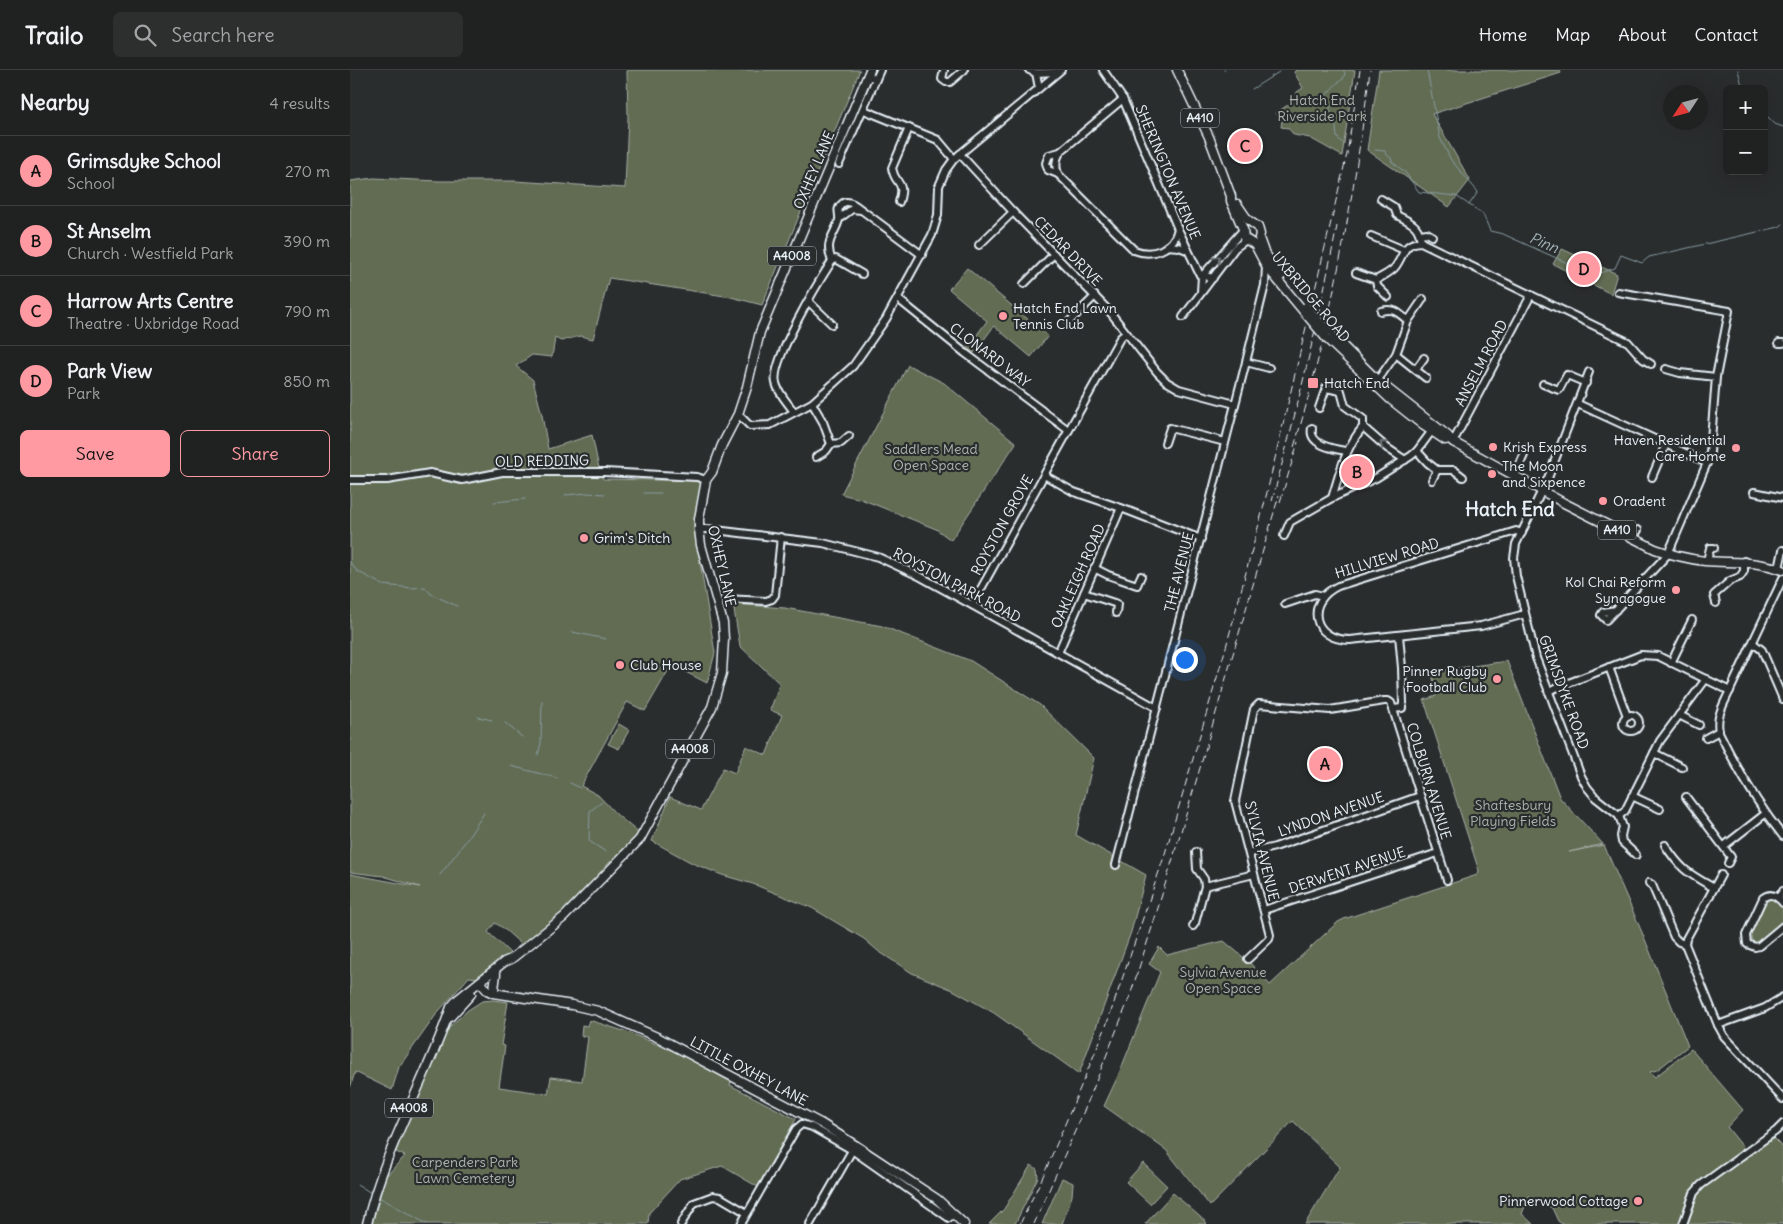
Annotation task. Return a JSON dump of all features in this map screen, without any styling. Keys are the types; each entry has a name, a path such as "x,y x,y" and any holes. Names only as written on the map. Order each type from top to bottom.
{"main road":[{"name":"UXBRIDGE ROAD","path":"1177,70 1209,137 1231,196 1245,217 1260,229 1259,238 1275,272 1305,310 1376,383 1424,426 1433,429"},
{"name":"OXHEY LANE","path":"367,1224 374,1195 391,1148 446,1022 461,1003 504,962 511,959 564,917 640,839 712,707 722,673 724,639 723,623 701,544 699,529 706,480 712,472 722,445 738,414 747,387 760,332 869,73"},
{"name":"UXBRIDGE ROAD","path":"1231,196 1231,202 1243,229 1242,235 1258,249 1266,266 1275,272"},
{"path":"1243,229 1248,224 1253,224"},
{"path":"1248,241 1256,241 1259,238"},
{"name":"UXBRIDGE ROAD","path":"1376,383 1445,440 1451,441 1542,491"},
{"name":"A410","path":"1542,491 1668,554 1706,561 1744,561 1781,569"},
{"name":"OXHEY LANE","path":"482,982 507,966 511,959"},
{"path":"496,974 496,991"},
{"name":"LITTLE OXHEY LANE","path":"482,982 496,991 598,1011 628,1023 704,1060 822,1124 854,1148 937,1199 950,1219 964,1224"}],"street":[{"name":"OXHEY LANE","path":"839,164 880,70"},
{"path":"944,70 942,80 950,82 964,70"},
{"name":"SHERINGTON AVENUE","path":"1103,70 1123,99 1187,250 1202,276"},
{"path":"1039,88 1032,71 1060,71"},
{"path":"738,414 750,426 770,425 812,403 853,366 886,320 932,236 938,215 939,186 946,170 954,159 1060,71"},
{"name":"OXHEY LANE","path":"869,73 876,79"},
{"path":"1058,174 1056,158 1060,152 1123,99"},
{"path":"864,110 938,140 954,159"},
{"path":"898,202 903,191 901,184 892,172 892,168 909,128"},
{"path":"1060,152 1049,155 1046,163 1048,170 1058,174 1134,250 1143,253 1155,253 1168,246 1176,236 1178,229"},
{"name":"CEDAR DRIVE","path":"960,154 1013,212 1095,296 1167,382 1179,389 1235,404"},
{"path":"1381,199 1394,207 1397,215 1417,227 1421,242"},
{"path":"840,218 838,211 842,203 848,202 862,210 922,255"},
{"path":"832,260 828,250 829,241 840,218 852,209 862,210"},
{"path":"980,245 1013,212"},
{"path":"1201,292 1202,276 1243,229"},
{"path":"1420,234 1427,233 1432,236"},
{"path":"1371,236 1404,250"},
{"path":"1182,317 1235,248 1248,241"},
{"path":"1376,280 1396,267 1404,250 1413,242 1421,242 1628,342 1643,359 1651,364"},
{"path":"1168,246 1179,246 1187,250"},
{"path":"1024,284 1054,254"},
{"path":"832,260 836,259 862,274"},
{"path":"794,412 775,382 775,373 787,343 818,282 832,260"},
{"name":"THE AVENUE","path":"1265,285 1266,266"},
{"name":"THE AVENUE","path":"1116,865 1265,285 1275,272"},
{"path":"1356,273 1376,280"},
{"path":"1202,276 1213,278"},
{"path":"1376,280 1377,286 1388,297"},
{"path":"1616,610 1668,554 1706,463 1710,452 1716,377 1729,310 1618,292"},
{"name":"ANSELM ROAD","path":"1451,441 1531,295"},
{"path":"1069,322 1095,296"},
{"name":"CLONARD WAY","path":"898,299 965,353 1068,430"},
{"path":"1376,383 1396,354 1408,321 1423,299"},
{"path":"809,302 832,324"},
{"path":"1381,311 1389,309 1395,311 1408,321"},
{"path":"1044,475 1120,338 1126,333"},
{"path":"1396,354 1426,378"},
{"path":"1416,369 1424,358"},
{"path":"1246,362 1270,368"},
{"path":"1666,368 1680,373 1716,377"},
{"name":"GRIMSDYKE ROAD","path":"1590,372 1554,464 1516,544 1514,558 1516,576 1536,658 1581,776 1587,787 1602,803 1619,816"},
{"path":"1543,384 1559,390 1567,375 1586,383"},
{"path":"1319,408 1326,388 1342,391 1346,406 1363,420 1363,427 1346,451 1332,498"},
{"path":"812,403 823,422 831,444"},
{"path":"1578,404 1706,463"},
{"path":"1424,426 1424,442"},
{"path":"1363,427 1387,448 1405,460"},
{"path":"1166,443 1170,428 1225,442"},
{"path":"1312,428 1312,435 1316,441 1346,451"},
{"path":"1284,536 1290,522 1332,498 1376,478 1405,460 1417,451 1433,429"},
{"path":"816,457 826,451 831,444 841,443 849,436"},
{"path":"1652,477 1666,444"},
{"path":"1515,476 1527,448"},
{"path":"1417,451 1437,470 1454,470 1463,477"},
{"path":"1432,480 1437,470"},
{"name":"OLD REDDING","path":"350,480 387,480 430,473 462,480 502,472 605,472 697,477 706,480"},
{"name":"ROYSTON GROVE","path":"972,604 1044,475 1074,492 1201,539"},
{"path":"1753,493 1783,498"},
{"name":"OAKLEIGH ROAD","path":"1058,654 1121,508"},
{"name":"ROYSTON PARK ROAD","path":"699,529 823,543 878,557 972,604 1157,708"},
{"path":"1633,538 1638,530"},
{"name":"HILLVIEW ROAD","path":"1323,596 1330,590 1347,583 1516,531 1522,533"},
{"path":"724,599 766,602 772,599 775,595 781,538"},
{"path":"1706,561 1710,548 1714,548"},
{"path":"1781,569 1783,550"},
{"path":"1716,603 1714,595 1730,581 1740,577 1744,571 1744,561"},
{"path":"1094,568 1137,585 1141,576"},
{"path":"1783,578 1719,715 1719,731 1747,785 1765,814 1783,836"},
{"path":"1084,593 1117,604 1116,613"},
{"path":"1285,604 1316,594 1323,596 1317,612 1318,622 1322,630 1331,638 1350,640 1481,626 1525,614"},
{"path":"1671,663 1692,620"},
{"name":"COLBURN AVENUE","path":"1399,635 1403,703 1402,708 1393,709 1447,880"},
{"path":"1753,643 1762,650 1783,699"},
{"path":"1548,691 1640,654 1658,656 1730,691"},
{"path":"1609,667 1627,716"},
{"path":"1636,855 1622,842 1622,827 1619,816 1625,811 1660,741 1706,679"},
{"name":"SYLVIA AVENUE","path":"1248,959 1269,939 1270,935 1235,801 1254,709 1262,704 1330,710 1388,700 1393,709"},
{"path":"1679,715 1699,725"},
{"path":"1706,738 1719,731"},
{"path":"1654,753 1682,767"},
{"name":"LYNDON AVENUE","path":"1249,854 1275,847 1420,796"},
{"path":"1632,796 1660,809"},
{"path":"1686,797 1724,846 1730,860"},
{"path":"1724,846 1765,814"},
{"path":"1665,845 1677,864 1686,872 1714,888"},
{"path":"1193,926 1204,886 1204,879 1197,869 1196,852"},
{"name":"DERWENT AVENUE","path":"1264,910 1438,853"},
{"path":"1204,886 1254,874"},
{"path":"1721,875 1685,944 1724,1036 1783,1099"},
{"path":"1649,883 1652,885 1674,937 1679,942 1685,944"},
{"path":"1783,891 1780,900 1774,895 1768,895 1763,898 1746,935 1747,944 1755,947 1759,946 1783,926"},
{"path":"1718,1025 1765,1008 1783,997"},
{"path":"1683,1224 1694,1193 1701,1185 1783,1124"},
{"name":"LITTLE OXHEY LANE","path":"747,1213 800,1125 806,1125 854,1148"},
{"path":"810,1224 854,1148"},
{"path":"681,1224 694,1203 713,1196 747,1213 741,1224"}],"green space":[{"path":"627,70 860,70 762,305 731,297 609,278 593,339 580,336 561,341 555,338 552,357 532,355 516,366 533,380 548,449 592,435 603,479 704,481 695,532 715,653 707,683 674,666 668,671 645,711 627,702 581,786 598,795 616,814 641,835 572,908 522,945 495,923 488,932 511,954 478,978 469,977 438,1012 399,1067 392,1090 355,1072 350,1088 350,874 420,887 383,876 350,872 350,181 374,178 439,181 515,181 625,188 628,117"},
{"name":"Hatch End Riverside Park","path":"1296,70 1355,70 1342,156 1310,138 1294,135 1288,128 1281,127 1282,121 1276,113 1295,100 1297,92 1303,88 1294,72"},
{"path":"1379,70 1560,70 1561,73 1432,114 1470,180 1449,207 1367,150"},
{"path":"1562,249 1617,274 1611,294 1553,264"},
{"name":"Hatch End Lawn Tennis Club","path":"967,268 1048,336 1031,357 994,326 974,353 967,348 987,321 949,289"},
{"name":"Saddlers Mead Open Space","path":"908,365 944,383 1016,443 951,540 936,529 861,499 841,494"},
{"path":"733,604 785,608 882,626 971,661 1040,705 1094,758 1076,835 1146,875 1131,932 1079,1074 994,1013 953,990 912,973 878,951 864,939 812,908 753,884 722,875 692,863 652,841 670,797 701,810 723,768 735,773 746,746 766,755 782,715 770,710 780,684 740,646"},
{"path":"1507,661 1560,798 1603,844 1569,852 1604,845 1688,1046 1657,1070 1650,1072 1655,1077 1691,1049 1743,1110 1727,1127 1747,1152 1773,1138 1783,1148 1783,1224 1562,1224 1558,1221 1552,1208 1529,1196 1522,1214 1533,1224 1305,1224 1340,1167 1293,1121 1210,1206 1166,1150 1104,1106 1160,972 1149,964 1159,947 1167,955 1224,941 1250,963 1270,985 1338,922 1477,875 1479,871 1424,700 1436,696 1432,672"},
{"path":"619,724 629,730 619,749 608,744"},
{"path":"1773,897 1783,907 1783,923 1757,945 1750,944 1747,937 1766,899"},
{"name":"Carpenders Park Lawn Cemetery","path":"482,1001 508,1002 501,1045 505,1046 499,1087 548,1094 551,1077 582,1081 588,1037 581,1036 582,1025 587,1026 589,1020 630,1033 680,1054 731,1082 730,1085 796,1119 758,1187 722,1166 680,1179 649,1213 648,1224 372,1224 385,1177 405,1156 396,1152 409,1114 440,1042 448,1028 468,1010"},
{"path":"1143,1163 1167,1186 1150,1204 1126,1182"},
{"path":"1031,1165 1037,1169 1038,1177 1015,1224 989,1224 1004,1209"},
{"path":"1062,1178 1073,1183 1072,1196 1062,1224 1042,1224"},
{"path":"1173,1193 1207,1223 1145,1224"}],"waterway":[{"path":"1342,143 1337,137 1335,119 1330,111 1330,102 1325,96 1343,79 1345,73 1343,70"},
{"path":"1427,70 1440,138 1451,160 1478,192 1469,205"},
{"path":"1738,70 1742,85"},
{"path":"1252,89 1279,72"},
{"path":"1768,117 1775,124 1783,127"},
{"name":"Pinn","path":"1375,150 1385,151 1392,162 1405,172 1419,192 1456,196 1483,214 1490,231 1503,234 1594,275 1615,268 1621,255 1642,263 1649,257 1779,227 1783,224"},
{"path":"644,493 661,493"},
{"path":"565,495 605,494"},
{"path":"494,502 525,499"},
{"path":"350,562 357,571 383,585 412,588 425,587 431,594 457,606"},
{"path":"572,632 606,639"},
{"path":"538,755 541,743 542,701"},
{"path":"478,717 492,720"},
{"path":"505,723 522,737"},
{"path":"511,766 557,778"},
{"path":"570,783 580,788"},
{"path":"602,802 590,811 589,841 606,852"},
{"path":"440,875 484,813"},
{"path":"357,1184 371,1193"},
{"path":"377,1196 427,1224"}],"railway":[{"path":"1020,1224 1044,1174 1105,1029 1164,857 1226,647 1264,505 1347,154 1360,70"},
{"path":"1294,447 1319,354 1340,260 1357,165 1370,70"},
{"path":"1272,501 1307,364 1337,226"},
{"path":"1280,502 1298,442"},
{"path":"1034,1224 1087,1104 1129,999 1200,768 1279,495"}],"place":[{"name":"Harrow Arts Centre","path":"1245,146"},
{"name":"Park View","path":"1584,269"},
{"name":"Hatch End Lawn Tennis Club","path":"1003,316"},
{"name":"Hatch End","path":"1313,383"},
{"name":"Krish Express","path":"1493,447"},
{"name":"Haven Residential Care Home","path":"1736,448"},
{"name":"St Anselm","path":"1357,472"},
{"name":"The Moon and Sixpence","path":"1492,474"},
{"name":"Oradent","path":"1603,501"},
{"name":"Grim's Ditch","path":"584,538"},
{"name":"Kol Chai Reform Synagogue","path":"1676,590"},
{"name":"Club House","path":"620,665"},
{"name":"Pinner Rugby Football Club","path":"1497,679"},
{"name":"Grimsdyke School","path":"1325,764"},
{"name":"Pinnerwood Cottage","path":"1638,1201"}],"district":[{"name":"Hatch End","path":"1510,509"}],"park label":[{"name":"Shaftesbury Playing Fields","path":"1513,814"},
{"name":"Sylvia Avenue Open Space","path":"1223,980"}]}
